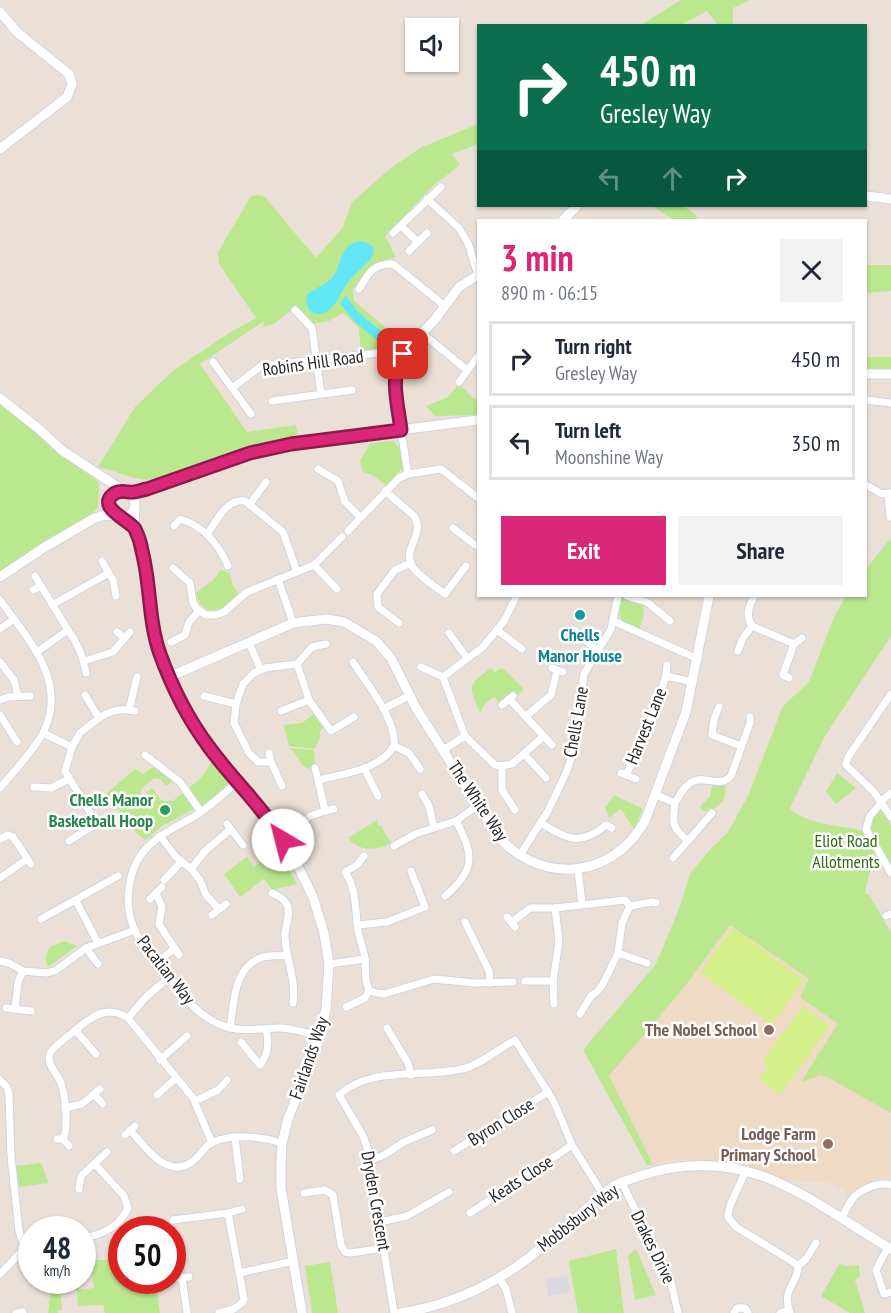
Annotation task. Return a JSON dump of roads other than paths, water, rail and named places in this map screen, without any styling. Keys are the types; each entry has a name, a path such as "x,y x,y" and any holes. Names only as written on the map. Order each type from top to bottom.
{"street":[{"path":"0,12 18,33 69,74 72,84 67,97 0,149"},
{"path":"393,234 441,187"},
{"path":"867,196 891,199"},
{"path":"427,199 459,228 468,243 477,272"},
{"path":"401,226 418,242"},
{"path":"409,251 427,233"},
{"path":"359,289 371,270 380,264 393,264 445,306"},
{"path":"408,474 395,383 398,362 459,287 477,276"},
{"path":"295,310 312,328 321,394"},
{"path":"422,333 467,370"},
{"name":"Robins Hill Road","path":"232,388 261,366 379,353 398,362"},
{"path":"459,382 477,357"},
{"path":"213,362 251,414"},
{"path":"867,374 891,374"},
{"path":"272,401 352,390"},
{"path":"0,398 45,433 63,451 134,497 135,506"},
{"path":"867,400 891,403"},
{"path":"0,577 102,513 115,493 147,489 250,453 291,444 477,420"},
{"path":"318,469 328,470 338,481 344,500 360,517"},
{"path":"348,531 385,491 399,478 408,474 441,469 477,494"},
{"path":"105,480 111,511 134,528"},
{"path":"250,504 266,482"},
{"path":"867,486 882,494 890,494 890,517"},
{"path":"93,519 101,516 130,514 147,489"},
{"path":"385,491 418,522 418,531 410,552 414,569 445,594 466,566"},
{"path":"207,535 231,503 238,500 250,504 283,532 297,572"},
{"name":"Fairlands Way","path":"135,506 134,528 145,563 154,636 169,677 187,714 209,748 276,829 303,874 324,933 329,964 326,1010 320,1037 288,1119 282,1143 281,1188 302,1313"},
{"path":"174,526 180,519 207,535 219,546 228,566"},
{"path":"453,528 477,544"},
{"path":"173,568 190,584 193,603 199,611 210,615 219,614 247,592 314,565 342,537"},
{"path":"102,561 109,573 116,596"},
{"path":"399,623 378,607 376,594 395,570 411,563"},
{"path":"314,565 337,589"},
{"path":"52,605 109,573"},
{"path":"35,576 76,640 86,673"},
{"path":"278,579 292,623"},
{"path":"33,590 41,586"},
{"name":"Chells Lane","path":"520,855 540,824 566,773 574,750 585,675 597,650 611,629 618,597"},
{"path":"630,597 647,602 670,621"},
{"name":"The White Way","path":"169,677 292,623 326,620 344,622 368,635 391,658 409,696 499,837 532,862 548,867 578,869 604,861 628,844 645,821 686,712 709,597"},
{"path":"754,597 748,612 752,626 794,645"},
{"path":"443,677 483,647 518,598"},
{"path":"0,600 37,652 47,671 51,690 51,708 43,733 0,788"},
{"path":"171,642 185,635 189,622 199,611"},
{"path":"0,628 14,619"},
{"path":"612,621 698,659"},
{"path":"738,651 743,638 752,626"},
{"path":"37,652 68,630"},
{"path":"497,630 517,648"},
{"path":"574,630 597,650"},
{"path":"84,661 112,652 128,635 117,632"},
{"path":"789,678 783,675 794,645 802,638"},
{"path":"450,639 467,658"},
{"path":"249,643 261,670"},
{"path":"271,762 258,762 249,753 234,723 236,704 245,681 261,670 297,664 312,647 326,644"},
{"path":"0,662 15,680 18,696"},
{"path":"318,780 364,768 389,753 394,746 393,732 383,710 353,662"},
{"path":"297,664 309,700 331,731"},
{"name":"Harvest Lane","path":"636,779 623,774 647,731 666,676 667,665"},
{"path":"422,668 430,668 443,677 465,736 492,762 502,766 512,765 544,736"},
{"path":"526,716 551,695 557,670"},
{"name":"Harvest Lane","path":"666,676 693,682"},
{"path":"69,841 100,822 69,779 65,767 72,747 81,733 109,711 132,710 137,677"},
{"path":"891,694 848,757 846,765 868,786 891,817"},
{"path":"85,695 99,718"},
{"path":"0,700 30,696"},
{"path":"204,696 236,704"},
{"path":"383,710 409,696"},
{"path":"502,705 511,697 552,745"},
{"path":"281,711 309,700"},
{"path":"719,707 714,719 712,735 741,746"},
{"path":"0,715 15,738 6,740"},
{"path":"322,736 354,717"},
{"path":"688,841 676,830 672,821 675,803 694,780 721,782 728,780 745,737 750,717"},
{"path":"43,733 72,747"},
{"path":"443,750 465,736"},
{"path":"394,746 409,753 420,769"},
{"path":"269,753 282,786"},
{"path":"524,754 546,778"},
{"path":"145,755 180,782 201,812"},
{"path":"502,766 502,790 514,810"},
{"path":"315,768 325,811"},
{"path":"364,768 378,796"},
{"path":"34,787 51,788 69,779"},
{"name":"Pacatian Way","path":"237,782 201,812 160,836 144,851 132,874 128,899 129,914 135,930 157,962 201,1014 230,1028 248,1031 288,1029 320,1037"},
{"path":"891,793 870,816 866,829 891,873"},
{"path":"422,794 432,804 434,828"},
{"path":"656,795 675,803"},
{"path":"394,846 416,834 456,820 478,805"},
{"path":"301,824 310,816 334,809"},
{"path":"673,858 712,813"},
{"path":"445,896 460,883 470,854 456,820"},
{"path":"540,824 562,836 582,839 594,836 606,825 612,828"},
{"path":"191,869 229,827 243,845"},
{"path":"0,838 8,835 13,837 29,861 0,878"},
{"path":"160,836 181,862 200,880 206,895 219,909"},
{"path":"338,877 357,865 364,856"},
{"path":"157,962 177,952 159,924 162,907 153,896 181,862"},
{"path":"578,869 582,904"},
{"path":"358,925 387,922 424,907 411,871"},
{"path":"345,872 353,887 369,990 384,994 433,975 450,981 513,982"},
{"path":"41,919 117,876"},
{"path":"272,893 281,897 287,904 289,912 282,924 295,999"},
{"path":"512,922 530,908 555,908 625,900 630,906"},
{"path":"76,901 98,943"},
{"path":"630,906 656,903"},
{"path":"212,915 226,904"},
{"path":"580,1014 591,996 604,982 618,953 622,923 630,906"},
{"path":"554,1005 553,981 559,941 555,908"},
{"path":"465,922 489,970 490,983"},
{"path":"0,961 23,971 46,973 55,971 86,948 135,930"},
{"path":"86,948 98,964"},
{"path":"618,953 647,963"},
{"path":"230,1028 240,976 250,963 263,957 288,955"},
{"path":"329,964 365,959"},
{"path":"15,1009 18,982 23,971"},
{"path":"128,1018 145,998 169,977"},
{"path":"448,989 450,981"},
{"path":"525,981 553,981"},
{"path":"346,1007 364,998 369,990"},
{"path":"226,999 234,1000"},
{"path":"6,1008 31,1011"},
{"path":"69,1146 60,1139 67,1131 61,1082 48,1059 51,1050 93,1016 102,1012 118,1012 128,1018 195,1101 212,1143"},
{"path":"387,1028 408,1063 411,1075"},
{"path":"241,1042 260,1065 266,1058 268,1038 266,1029"},
{"path":"75,1030 88,1049 96,1054"},
{"path":"339,1095 363,1080 441,1073 466,1068 523,1035"},
{"path":"160,1060 181,1046 187,1036"},
{"path":"515,1040 548,1092 572,1145 604,1196"},
{"path":"157,1095 176,1078"},
{"path":"0,1080 7,1087 9,1094 11,1156 18,1222"},
{"path":"195,1101 209,1095 227,1080"},
{"name":"Dryden Crescent","path":"334,1087 363,1136 371,1160 394,1313"},
{"path":"65,1108 82,1104 97,1091 103,1104"},
{"name":"Byron Close","path":"454,1151 548,1092"},
{"path":"130,1130 159,1161 170,1166 190,1163 212,1143 235,1138 255,1138 282,1143"},
{"path":"371,1160 432,1130"},
{"path":"235,1138 236,1171 240,1179"},
{"name":"Keats Close","path":"470,1213 572,1145"},
{"path":"79,1189 81,1176 107,1152"},
{"path":"94,1164 124,1196 128,1208 124,1216"},
{"name":"Mobbsbury Way","path":"400,1313 429,1311 499,1278 613,1187 653,1171 672,1167 706,1166 745,1171 779,1183 890,1248"},
{"path":"745,1171 739,1189 728,1208 729,1220 736,1227 798,1266"},
{"name":"Drakes Drive","path":"622,1183 672,1282 678,1313"},
{"path":"841,1219 854,1197 878,1184 891,1185"},
{"path":"304,1193 325,1190 333,1196 341,1245 345,1252 384,1248"},
{"path":"380,1222 407,1216 449,1192"},
{"path":"186,1220 242,1209"},
{"path":"228,1213 244,1299 250,1305"},
{"path":"780,1313 790,1311 788,1292 798,1266 806,1259 816,1243"},
{"path":"890,1248 876,1270 884,1294 891,1289"},
{"path":"0,1274 18,1256"},
{"path":"239,1273 294,1261"},
{"path":"499,1278 506,1289 512,1313"},
{"path":"184,1294 187,1313"},
{"path":"219,1313 234,1309 244,1299"},
{"path":"734,1313 737,1308 741,1307 745,1308 748,1313"}],"water":[{"path":"361,241 370,245 373,255 349,281 327,312 316,314 309,310 307,295 332,278 345,250"},
{"path":"346,296 359,313 386,335 379,342 354,321 340,303"}],"place":[{"name":"Chells Manor House","path":"580,615"},
{"name":"Chells Manor Basketball Hoop","path":"165,810"},
{"name":"The Nobel School","path":"769,1030"},
{"name":"Lodge Farm Primary School","path":"828,1144"}],"park label":[{"name":"Eliot Road Allotments","path":"846,851"}]}
